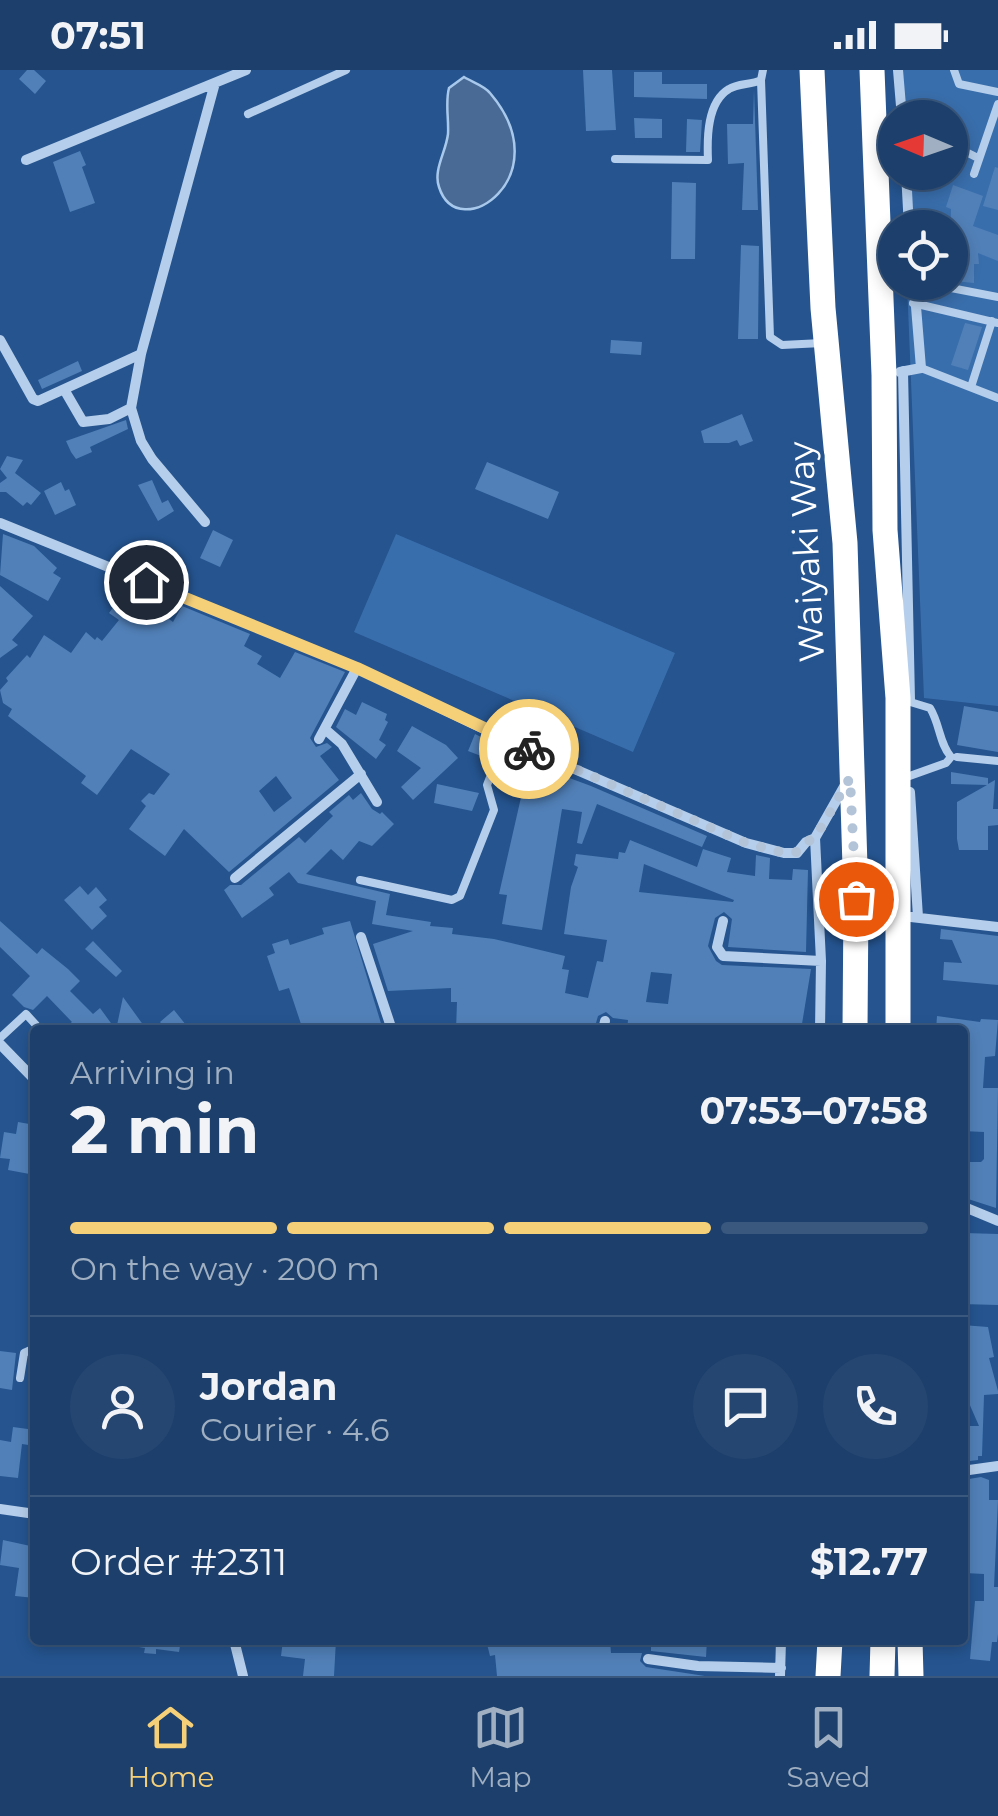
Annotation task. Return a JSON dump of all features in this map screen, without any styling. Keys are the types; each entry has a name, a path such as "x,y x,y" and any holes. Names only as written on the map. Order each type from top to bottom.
{"highway":[{"name":"Waiyaki Way","path":"812,70 826,342 845,543 856,899 854,1025"},
{"path":"872,70 893,373 885,530 904,700 902,779 909,916 898,1025"},
{"path":"828,1676 830,1645"},
{"path":"882,1645 882,1676"},
{"path":"910,1645 911,1676"}],"street":[{"path":"26,160 246,70"},
{"path":"898,70 900,100"},
{"path":"205,522 152,460 140,441 131,408 214,83"},
{"path":"893,373 921,368 914,300"},
{"path":"0,340 32,400 44,401 142,354"},
{"path":"65,391 83,422 109,419 131,408"},
{"path":"0,524 357,668 506,740 746,843 784,853 797,852 815,838"},
{"path":"357,668 323,734 342,744 377,802"},
{"path":"234,878 361,774"},
{"path":"820,1025 815,838 850,778"},
{"path":"909,916 998,928"},
{"path":"723,921 717,947 722,956 821,961"},
{"path":"360,937 390,1025"},
{"path":"0,1041 30,1074"},
{"path":"968,1208 998,1221"},
{"path":"968,1470 998,1466"},
{"path":"0,1510 30,1513"},
{"path":"235,1645 243,1676"},
{"path":"648,1659 781,1672 780,1645"}],"lane":[{"path":"248,114 346,70"},
{"path":"954,70 959,84 998,92"},
{"path":"615,159 708,160 710,124 722,96 728,89 762,75 770,337 782,346 826,342"},
{"path":"974,174 998,104"},
{"path":"968,153 978,158"},
{"path":"968,291 998,297"},
{"path":"913,303 995,322 971,387"},
{"path":"921,368 998,398"},
{"path":"902,779 946,763 951,757 930,708 904,700"},
{"path":"360,880 452,900 460,896 494,810 487,785 506,740"},
{"path":"957,757 998,761"},
{"path":"0,1041 26,1014 36,1025"},
{"path":"20,1378 24,1353 30,1350"}],"shaded area":[{"path":"898,70 998,70 998,706 924,698 908,300 968,300 968,210 903,210 903,190 968,190 968,100 899,100"},
{"path":"464,77 490,93 509,123 515,151 510,175 498,194 482,206 465,209 450,204 438,181 448,134 449,88"},
{"path":"396,534 675,653 633,752 354,632"}],"building":[{"path":"27,70 34,70 46,81 35,94 19,79"},
{"path":"583,70 612,70 616,130 586,131"},
{"path":"634,72 662,72 662,84 707,84 707,99 634,97"},
{"path":"754,90 758,210 742,210 744,163 728,164 727,124 753,124"},
{"path":"634,118 662,119 662,138 635,138"},
{"path":"687,119 702,120 700,152 686,152"},
{"path":"80,151 95,203 70,212 53,162"},
{"path":"995,167 998,168 998,210 983,206"},
{"path":"672,182 696,183 695,259 671,259"},
{"path":"951,190 983,196 973,226 998,235 998,261 978,253 974,283 968,282 968,210 946,207"},
{"path":"741,245 759,246 758,339 738,339"},
{"path":"965,323 982,327 968,370 951,365"},
{"path":"611,340 642,342 641,355 610,353"},
{"path":"78,361 82,371 42,389 38,380"},
{"path":"742,414 753,441 740,446 737,440 704,443 701,431"},
{"path":"126,420 128,429 90,447 92,452 76,459 71,452 66,441"},
{"path":"7,456 23,460 15,473 41,493 31,505 27,502 23,506 6,492 0,492 0,483 7,478 0,469"},
{"path":"487,462 559,492 548,519 475,489"},
{"path":"152,480 162,503 168,500 174,511 158,521 138,485"},
{"path":"61,482 76,505 55,515 44,491"},
{"path":"213,530 233,540 220,567 200,558"},
{"path":"3,534 34,546 57,568 53,573 61,578 48,601 0,575"},
{"path":"0,586 33,616 12,640 18,645 0,658"},
{"path":"123,594 134,594 173,622 182,606 250,634 244,646 262,656 257,664 280,678 295,652 345,672 310,738 316,747 327,743 332,747 320,756 339,780 229,872 184,829 165,856 129,829 146,806 141,801 149,793 154,795 170,774 131,749 97,795 81,783 86,776 8,716 12,709 3,703 0,690 27,655 30,658 44,635 71,653 86,632 102,641 119,620 109,613","holes":["276,776 292,798 274,812 259,791"]},
{"path":"362,702 387,714 388,722 379,740 386,745 376,759 336,727 345,709 356,715"},
{"path":"964,706 998,712 998,752 957,745"},
{"path":"412,726 446,745 458,758 413,800 401,787 421,768 397,751"},
{"path":"475,734 495,744 489,759 468,751"},
{"path":"529,771 561,786 564,776 707,836 702,847 597,804 582,844 577,843 582,812 562,809 542,930 502,924 507,895 499,894 522,793 503,783 508,773 524,782"},
{"path":"951,772 988,778 988,784 995,780 993,809 998,809 998,825 988,826 988,850 959,850 957,839 957,802 987,785 951,784"},
{"path":"437,784 479,793 472,811 434,803"},
{"path":"361,793 372,809 382,812 394,824 372,846 359,841 343,860 331,849 306,874 390,894 386,915 453,928 452,934 494,939 565,956 562,969 569,970 565,993 588,998 597,961 603,962 607,940 564,934 578,867 574,865 576,854 618,859 630,840 697,867 703,849 731,858 727,872 755,876 756,855 770,858 769,879 792,880 793,869 808,870 806,952 728,947 732,919 724,912 715,918 708,946 722,965 811,969 802,1025 628,1025 628,1020 613,1018 606,1012 598,1016 595,1025 456,1025 457,1002 451,1002 451,988 388,991 373,944 413,931 372,924 376,901 298,883 289,872 269,888 274,895 242,918 224,890 230,885 241,885 299,837 305,843 333,816 329,812 349,795 353,800","holes":["644,864 734,900 639,892","651,972 672,974 668,1004 646,1002"]},
{"path":"80,886 88,895 96,887 107,900 99,907 107,916 92,930 64,900"},
{"path":"0,921 37,954 42,948 68,969 80,981 70,991 93,1014 100,1008 112,1025 68,1025 72,1022 47,996 33,1010 24,1007 12,995 30,976 0,947"},
{"path":"350,921 381,1025 301,1025 289,988 279,991 267,956 275,953 272,944 288,939 290,945 324,934 322,928"},
{"path":"941,929 998,936 998,985 943,980 944,962 962,963 952,940 940,939"},
{"path":"93,941 122,971 116,977 85,949"},
{"path":"123,997 143,1025 117,1025"},
{"path":"174,1010 186,1025 163,1025 160,1022"},
{"path":"937,1016 980,1022 998,1020 995,1056 985,1057 983,1088 998,1088 996,1208 968,1199 968,1162 984,1159 984,1132 968,1131 968,1025 936,1025"},
{"path":"18,1122 30,1124 30,1174 8,1170 10,1159 0,1158 4,1132 16,1134"},
{"path":"968,1233 998,1234 998,1305 968,1304"},
{"path":"968,1325 988,1327 994,1357 989,1358 998,1394 984,1395 982,1456 968,1461 968,1426 979,1426 968,1401"},
{"path":"0,1351 16,1353 12,1390 0,1388"},
{"path":"13,1427 30,1429 30,1445 22,1444 18,1478 0,1476 0,1440 11,1442"},
{"path":"968,1479 989,1480 989,1500 998,1500 994,1587 998,1587 998,1634 997,1642 992,1642 990,1661 970,1659 975,1601 984,1601 984,1574 968,1573"},
{"path":"3,1540 30,1546 30,1598 15,1596 19,1568 0,1565"},
{"path":"180,1645 179,1652 156,1649 156,1654 144,1653 145,1648 139,1647"},
{"path":"282,1645 336,1645 334,1676 303,1676 305,1659 281,1656"},
{"path":"487,1645 610,1645 611,1653 642,1653 640,1661 646,1667 705,1676 497,1676 495,1655 490,1656"},
{"path":"651,1645 707,1645 706,1657 651,1651"}],"way so far":[{"path":"529,749 746,843 784,853 797,852 815,838 850,778 856,899"}],"route":[{"path":"146,582 357,668 529,749"}]}
